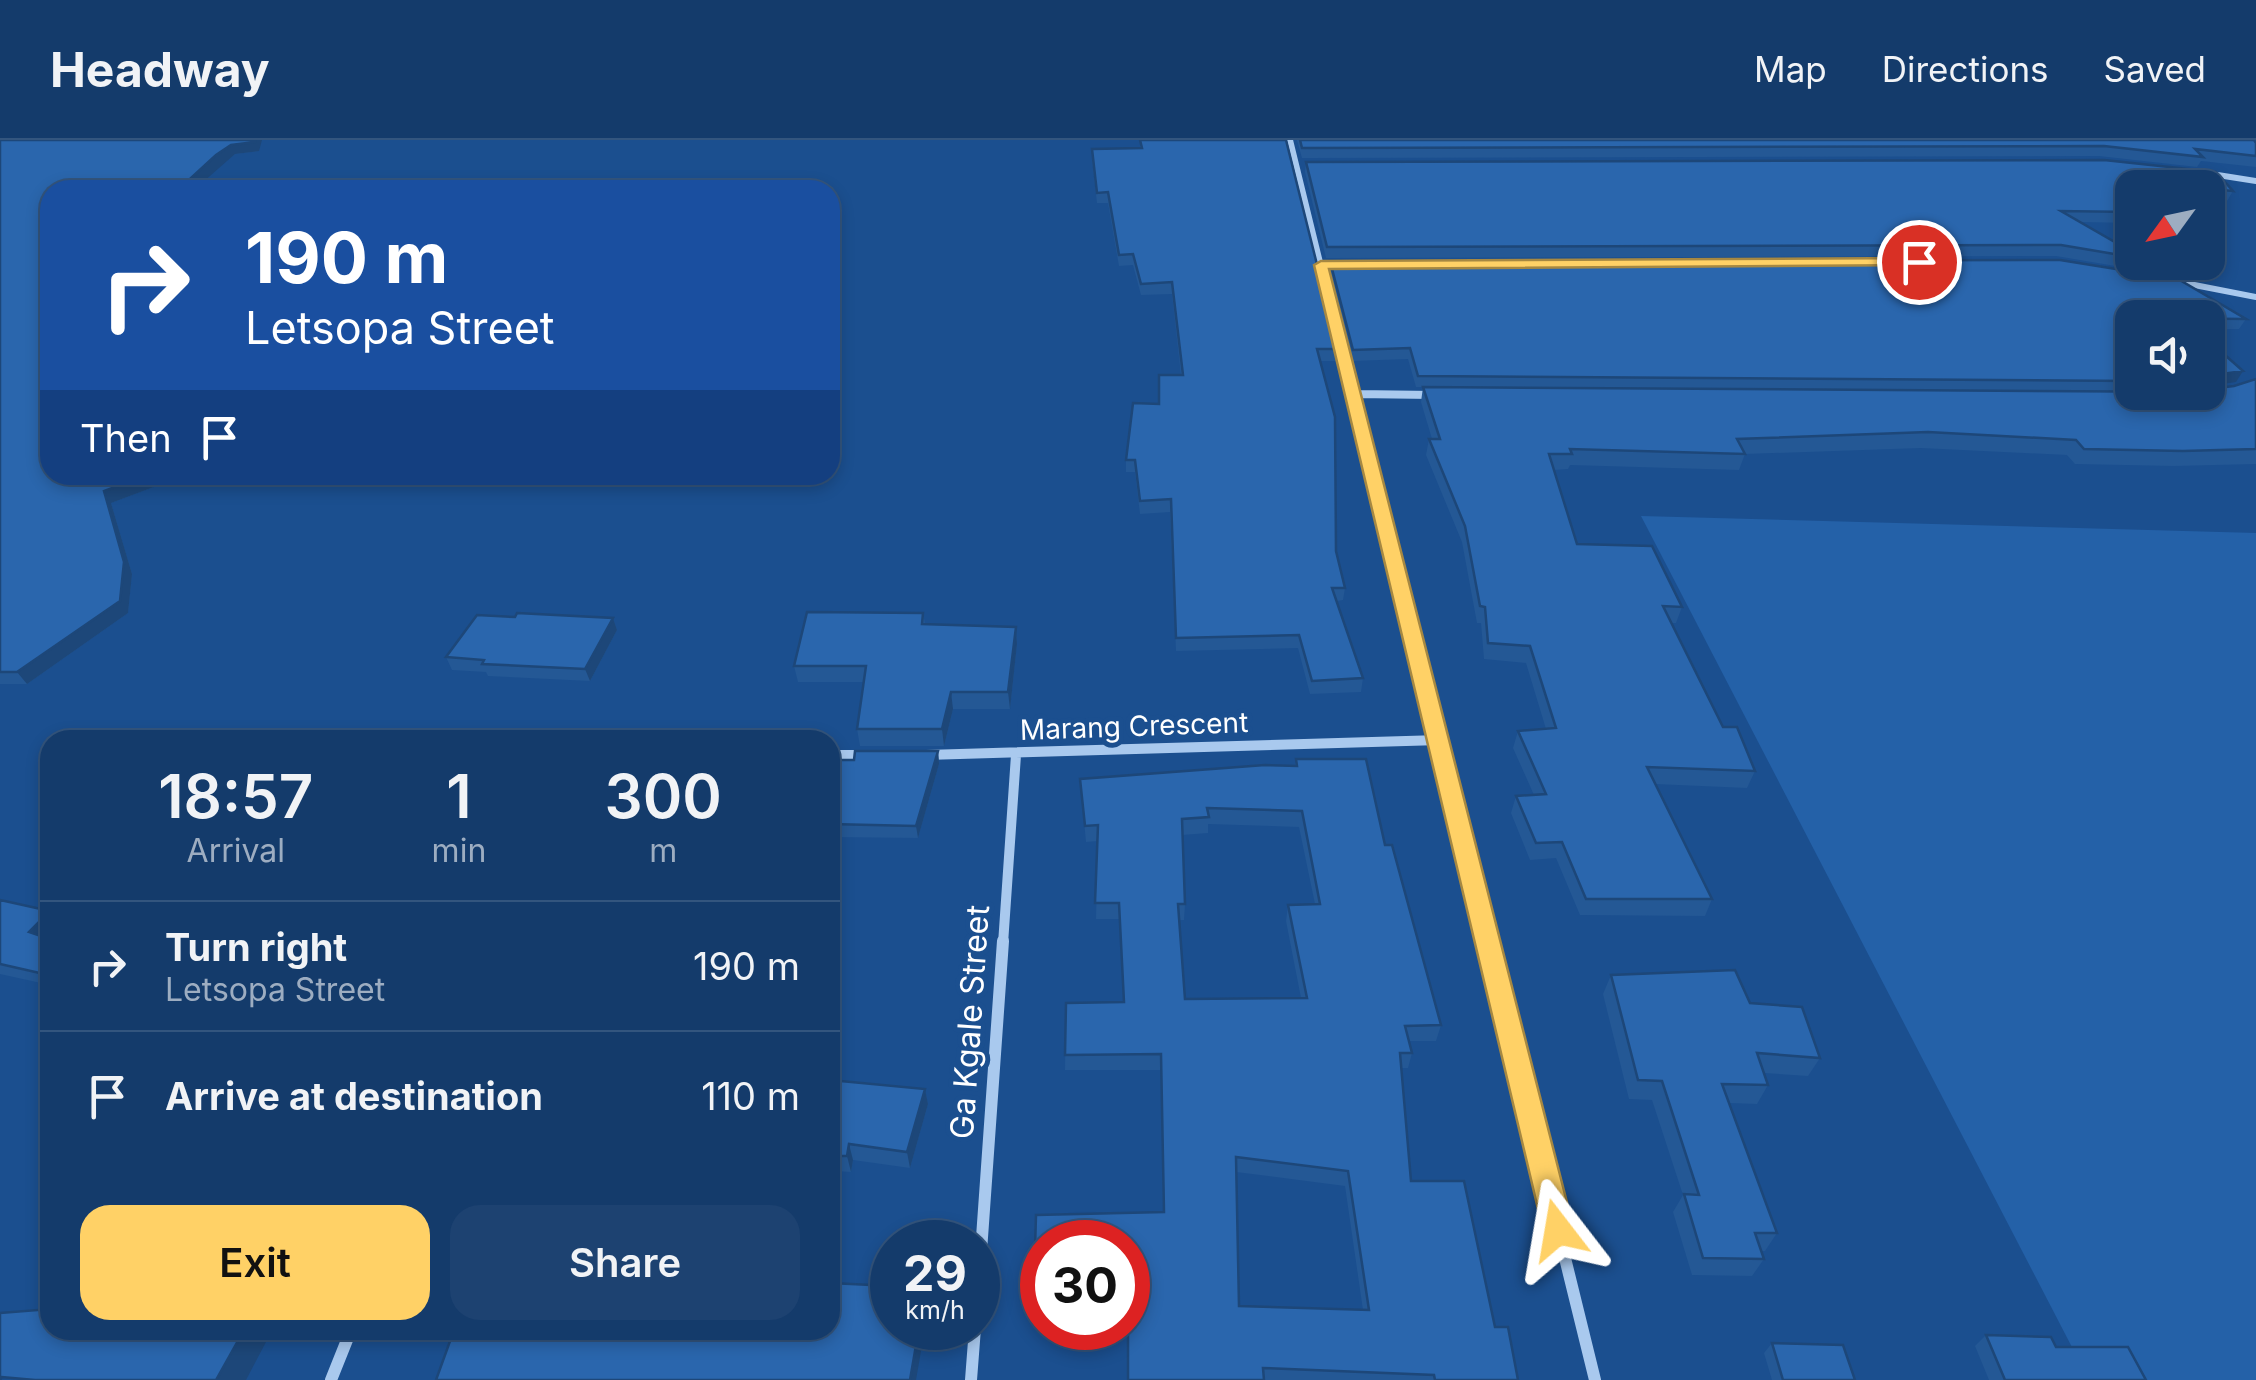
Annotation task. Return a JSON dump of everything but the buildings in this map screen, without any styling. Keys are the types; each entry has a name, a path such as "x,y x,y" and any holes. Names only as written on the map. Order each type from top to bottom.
{"street":[{"path":"1290,140 1595,1380"},
{"path":"1294,165 1314,165"},
{"path":"2225,176 2256,181"},
{"path":"1321,265 1341,265"},
{"path":"2169,280 2256,297"},
{"path":"1355,394 1452,395"},
{"name":"Marang Crescent","path":"904,755 1016,755 1440,740"},
{"path":"840,754 886,755"},
{"name":"Ga Kgale Street","path":"983,1220 1016,755"},
{"path":"331,1380 347,1340"},
{"path":"971,1380 973,1350"}],"shaded area":[{"path":"1641,516 2256,533 2256,1380 2089,1380"}],"route":[{"path":"1558,1230 1321,265 1919,262"}]}
